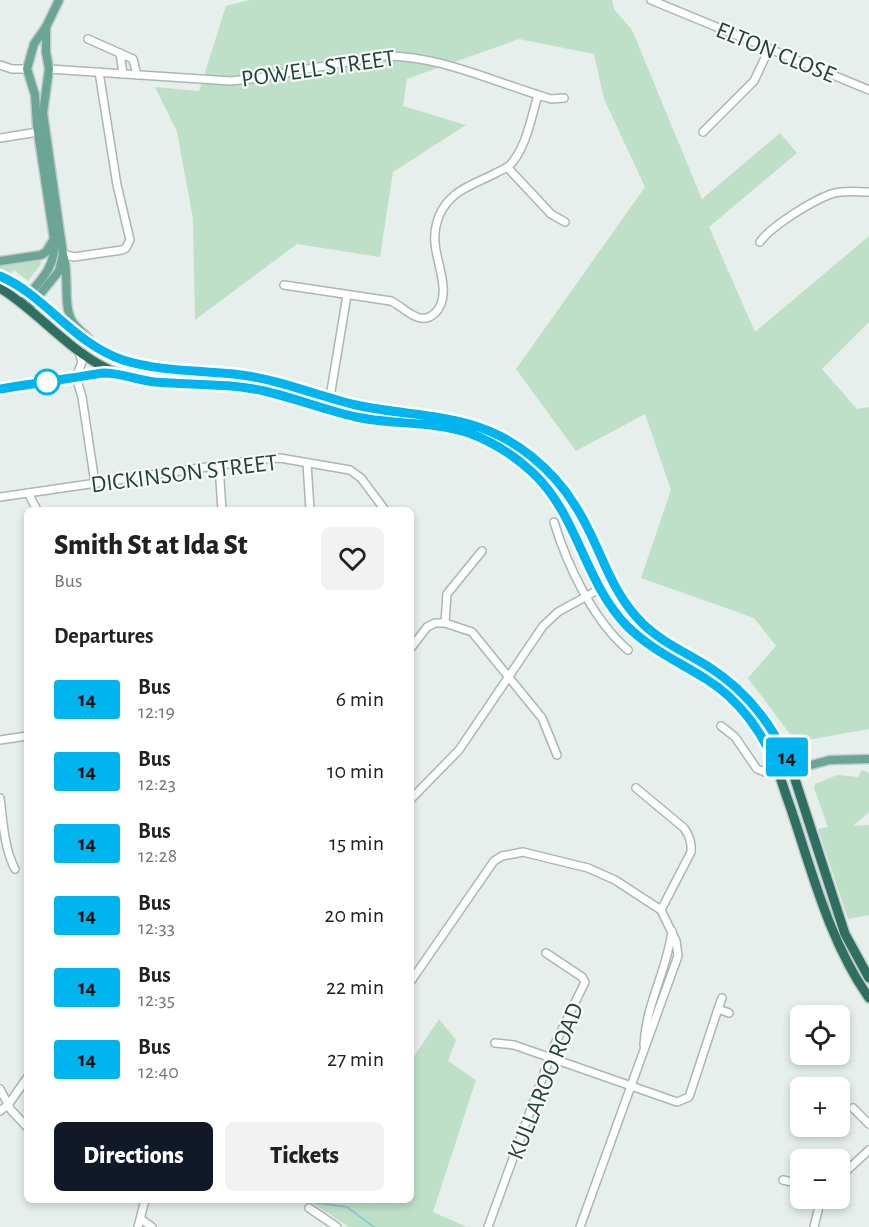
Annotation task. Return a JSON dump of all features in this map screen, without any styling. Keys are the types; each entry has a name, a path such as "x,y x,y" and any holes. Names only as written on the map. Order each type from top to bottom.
{"highway":[{"path":"0,276 32,297 86,341 121,360 142,366 241,375 294,386 357,405 457,420 503,438 521,449 549,473 575,504 623,600 650,630 670,646 723,676 749,700 776,736 792,770 845,934 869,978"},
{"path":"0,288 79,351 118,374 153,382 262,390 328,409 382,421 449,428 485,440 517,459 551,492 561,506 600,589 612,608 656,650 708,680 736,704 758,730 778,771 830,926 842,954 869,998"}],"main road":[{"path":"32,297 52,264 55,254 35,95 28,68 34,45 59,0"},
{"path":"46,27 48,69 43,113 68,276 69,315 99,349"},
{"path":"28,68 40,57 48,69"},
{"path":"28,68 36,79 48,69"},
{"path":"0,261 41,255 46,252 54,238"},
{"path":"24,306 59,271 63,255"},
{"path":"778,771 792,770 830,760 869,759"}],"street":[{"name":"ELTON CLOSE","path":"651,0 869,90"},
{"path":"88,39 133,59 137,75"},
{"path":"703,132 748,89 759,73 769,49"},
{"path":"120,53 123,74"},
{"name":"POWELL STREET","path":"48,69 231,81 381,56 402,55 435,62 551,99 564,98"},
{"path":"0,65 12,69 28,68"},
{"path":"63,255 74,257 122,250 129,244 130,235 117,185 99,72"},
{"path":"284,285 391,301 416,318 426,318 435,314 440,305 443,280 434,244 439,215 456,192 507,167 523,142 538,95"},
{"path":"0,138 38,132"},
{"path":"507,167 551,214 565,222"},
{"path":"760,242 774,227 831,194 869,192"},
{"path":"328,409 347,295"},
{"path":"79,351 82,362 76,377 82,397 95,483"},
{"path":"0,389 100,373 118,374"},
{"name":"DICKINSON STREET","path":"0,497 280,458 350,470 361,478 383,507"},
{"path":"307,463 310,507"},
{"path":"219,466 222,507"},
{"path":"28,493 35,507"},
{"path":"554,522 586,597 611,634 628,650"},
{"path":"445,623 447,594 483,551"},
{"path":"414,797 459,750 550,618 612,582"},
{"path":"414,644 426,627 435,623 445,623 472,632 542,718 557,755"},
{"path":"721,726 735,737 757,769 765,772 778,771"},
{"path":"0,740 24,736"},
{"path":"636,788 688,832 692,845 691,852 661,910"},
{"path":"0,798 5,833 15,869"},
{"path":"414,977 494,861 502,856 523,852 588,868 615,880 661,910 672,929 678,956 580,1227"},
{"path":"644,1050 648,1010 670,943 672,929"},
{"name":"KULLAROO ROAD","path":"488,1227 550,1057 585,982 576,973 546,954"},
{"path":"495,1043 514,1045 673,1101 681,1101 689,1097 722,998"},
{"path":"718,1009 729,1013"},
{"path":"0,1111 8,1105 24,1082"},
{"path":"0,1089 11,1110 24,1123"},
{"path":"853,1108 869,1124"},
{"path":"850,1168 869,1150"},
{"path":"783,1180 790,1182"},
{"path":"144,1203 139,1223 152,1227"},
{"path":"309,1208 337,1227"},
{"path":"814,1227 819,1209"}],"green space":[{"path":"249,0 612,0 614,9 632,30 702,199 780,133 797,153 709,227 755,332 869,236 869,322 822,369 857,409 869,407 869,729 796,742 748,678 776,646 754,618 641,578 671,490 645,414 576,451 516,369 645,187 604,99 594,54 519,39 407,79 403,106 466,125 393,172 380,257 297,244 195,320 193,219 177,132 155,87 199,91 226,6"},
{"path":"40,258 41,264 28,281 14,270 11,274 0,268 0,263"},
{"path":"862,770 869,773 869,812 853,826 869,825 869,915 848,919 818,829 828,827 814,788 815,784 837,775 858,777"},
{"path":"439,1019 456,1040 448,1061 476,1080 433,1212 467,1227 349,1227 314,1204 414,1203 414,1056"}],"waterway":[{"path":"318,1203 347,1207 374,1227"}],"bus line":[{"name":"14","path":"0,276 29,294 86,341 121,360 156,368 241,375 294,386 357,405 447,417 503,438 521,449 549,473 575,504 603,566 623,600 636,616 670,646 708,666 738,689 770,726 792,770 778,771 758,730 724,691 656,650 626,625 612,608 595,580 571,526 551,492 517,459 485,440 449,428 355,417 262,390 153,382 118,374 100,373 0,389"}]}
